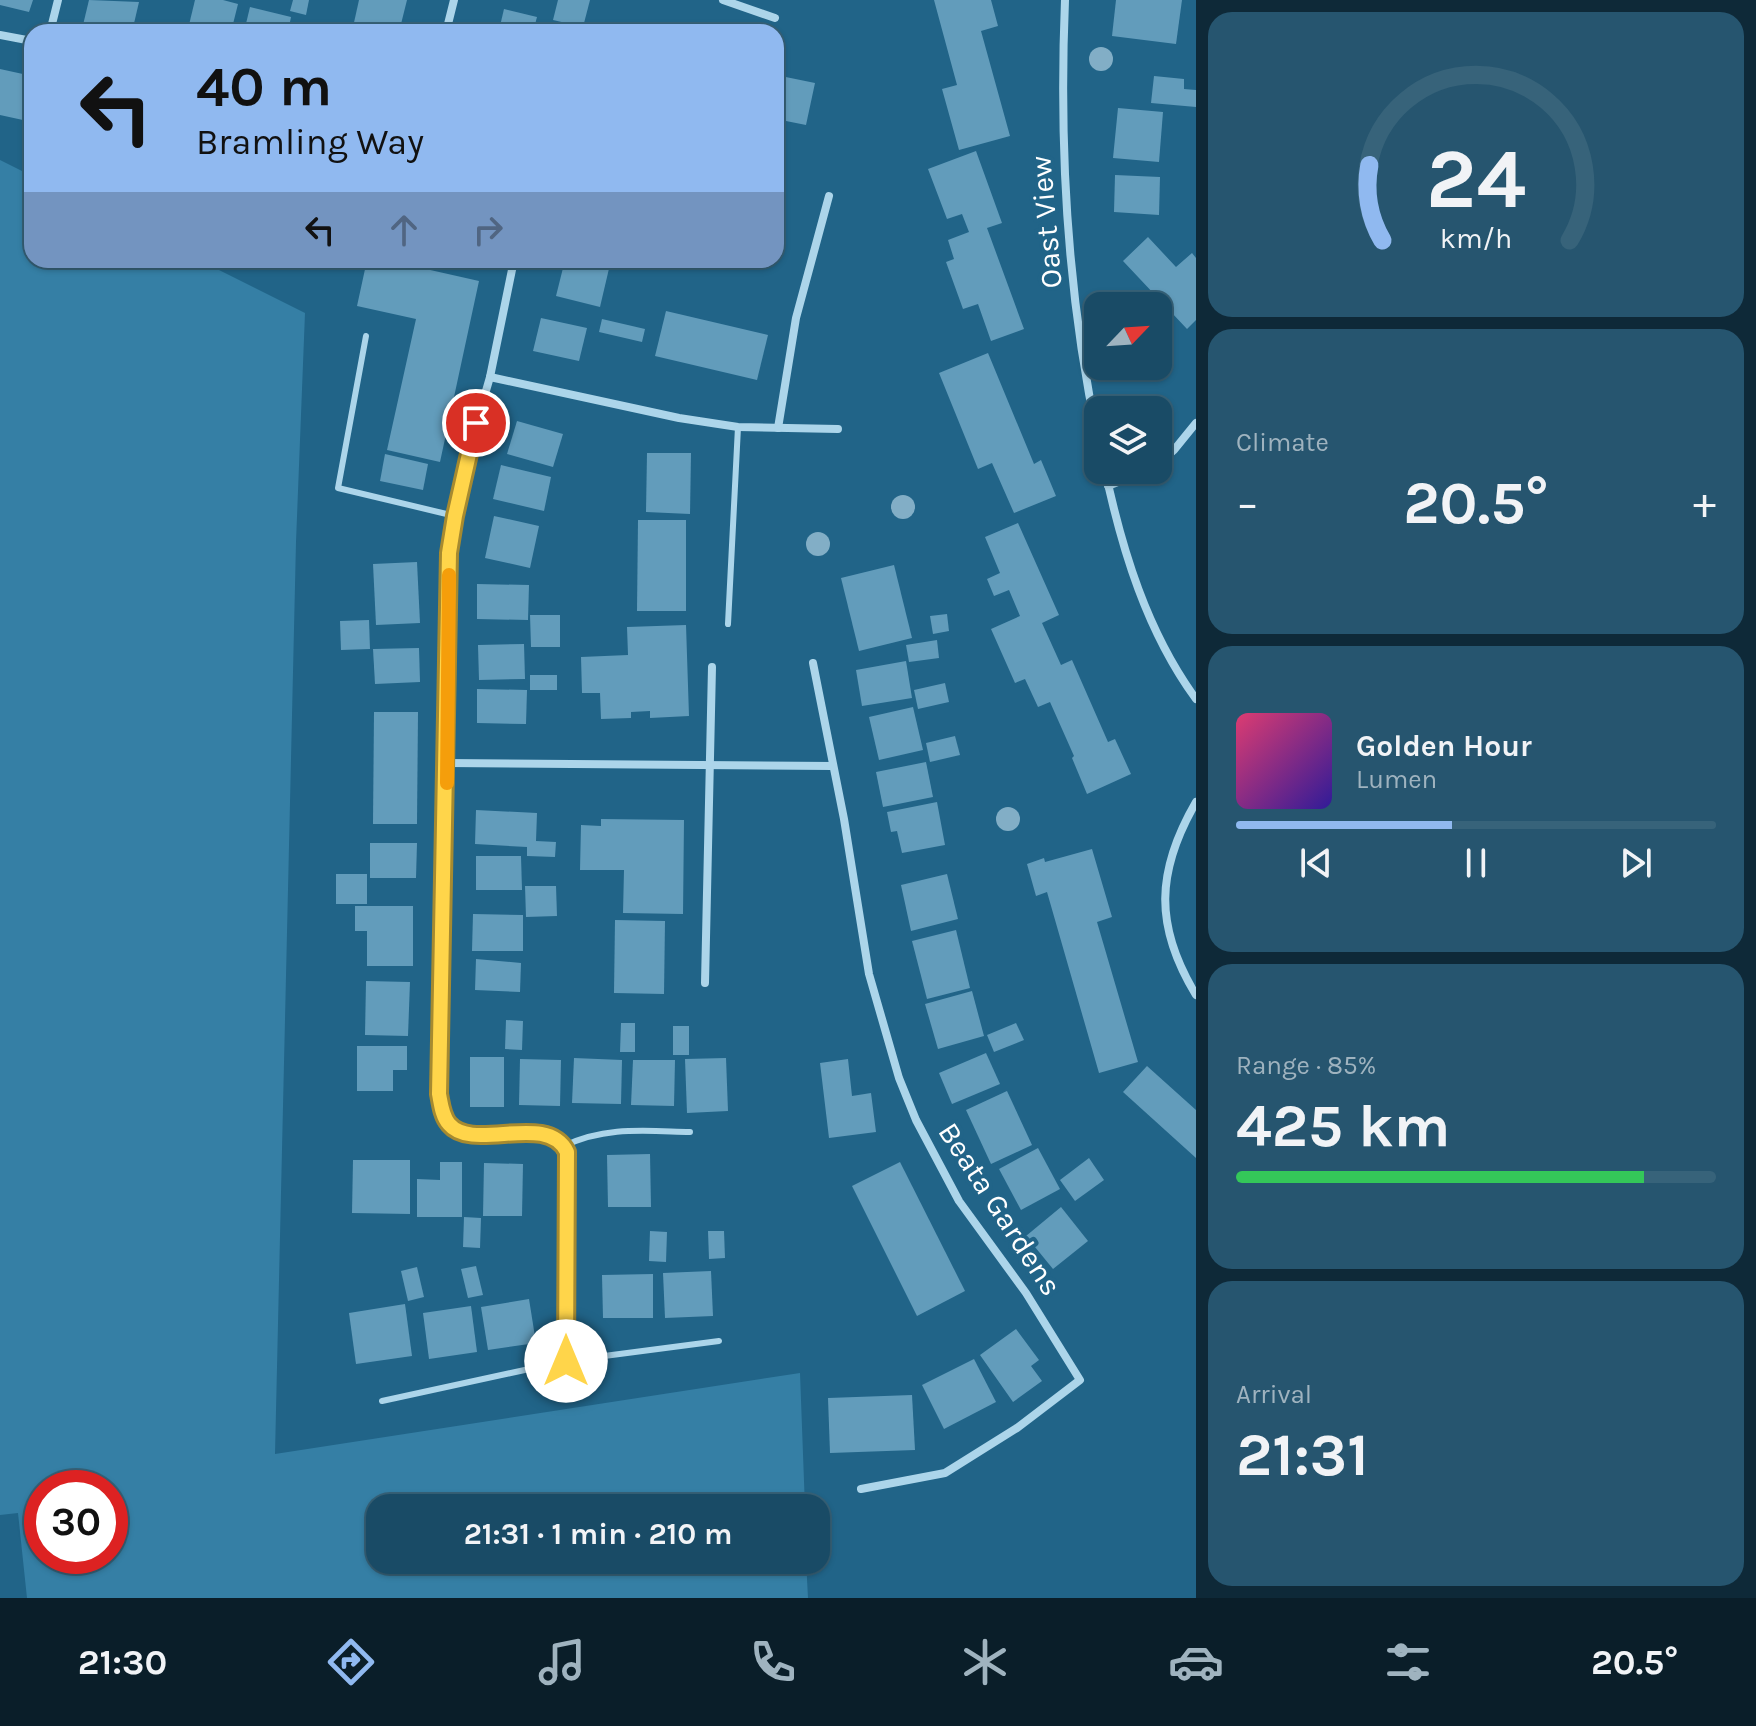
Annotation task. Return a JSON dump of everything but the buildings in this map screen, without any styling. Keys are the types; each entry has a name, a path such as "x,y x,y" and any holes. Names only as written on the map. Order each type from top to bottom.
{"street":[{"path":"52,24 58,0"},
{"path":"448,24 454,0"},
{"path":"723,0 775,18"},
{"name":"Oast View","path":"1065,0 1063,124 1069,235 1090,396"},
{"path":"0,35 24,40"},
{"path":"778,428 796,318 829,196"},
{"path":"512,268 490,377 470,446 449,553 439,1094 448,1123 461,1132 536,1133 559,1141 564,1146 567,1167 566,1361"},
{"path":"490,377 679,418 738,427 838,429"},
{"path":"1172,452 1196,423"},
{"path":"1113,484 1108,486 1138,590 1153,629 1177,673 1196,699"},
{"name":"Beata Gardens","path":"813,663 857,893 869,974 899,1078 916,1120 959,1201 1026,1293 1080,1380 1017,1428 945,1473 861,1489"},
{"path":"705,983 712,667"},
{"path":"447,763 833,766"},
{"path":"1196,802 1180,829 1165,884 1166,917 1173,945 1196,995"}],"lane":[{"path":"366,336 338,488 455,516"},
{"path":"728,624 738,427"},
{"path":"564,1146 584,1136 610,1130 690,1132"},
{"path":"382,1401 566,1361 719,1341"}],"shaded area":[{"path":"0,160 24,172 24,268 215,268 305,313 296,542 275,1454 800,1373 804,1494 366,1494 366,1574 807,1574 808,1598 27,1598 24,1574 128,1574 128,1470 24,1470 24,1570 18,1513 0,1515"}],"slow traffic":[{"path":"447,783 449,575"}],"route":[{"path":"476,423 449,553 439,1094 448,1123 461,1132 536,1133 559,1141 567,1152 566,1361"}]}
